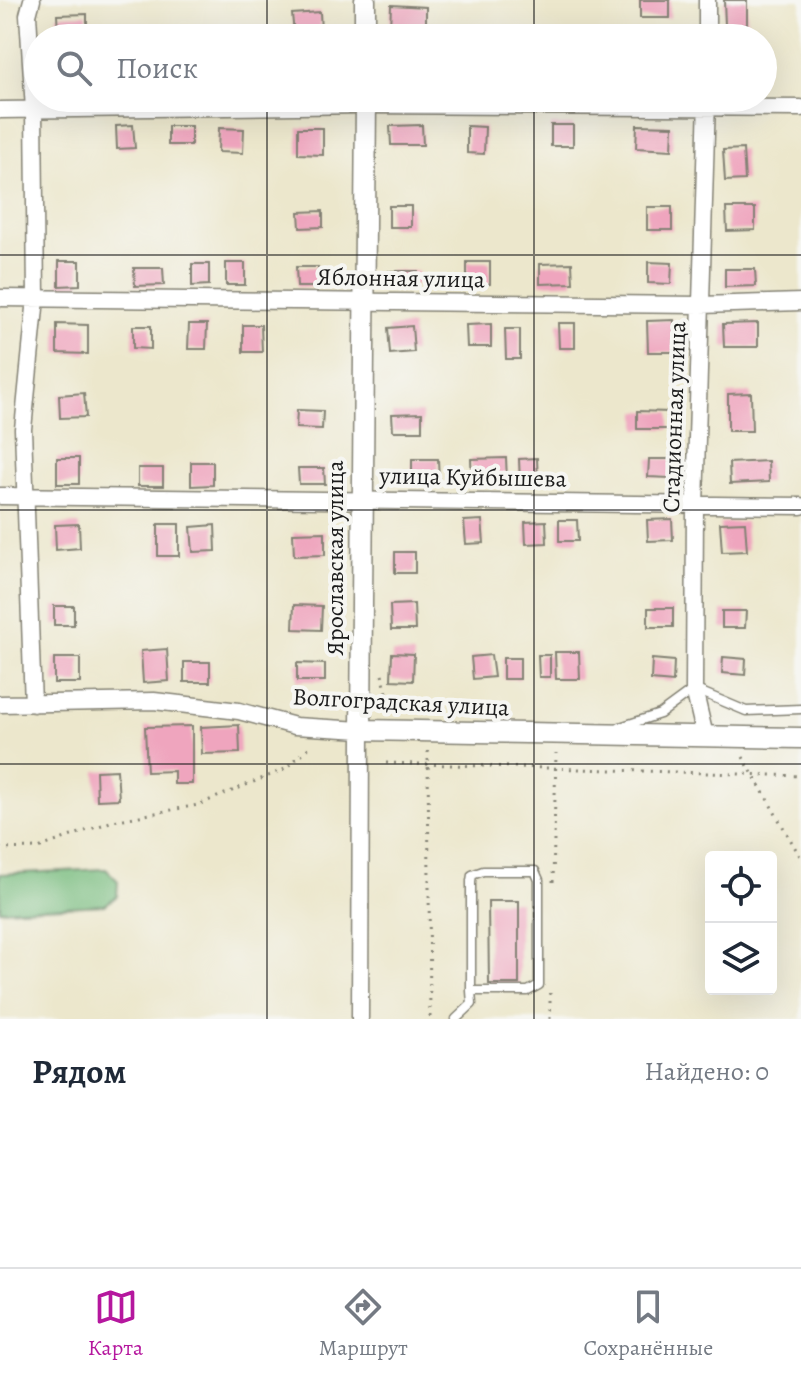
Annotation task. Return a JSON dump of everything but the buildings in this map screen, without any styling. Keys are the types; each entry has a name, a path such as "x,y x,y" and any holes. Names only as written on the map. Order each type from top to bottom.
{"street":[{"path":"29,24 32,0"},
{"path":"365,0 365,24"},
{"path":"707,0 707,24"},
{"path":"777,107 801,108"},
{"path":"0,110 24,110"},
{"path":"33,704 23,429 36,298 34,112"},
{"name":"Ярославская улица","path":"360,1019 361,499 366,112"},
{"name":"Стадионная улица","path":"705,736 694,689 695,506 707,112"},
{"name":"Яблонная улица","path":"0,298 701,305 801,302"},
{"name":"улица Куйбышева","path":"0,496 801,506"},
{"name":"Волгоградская улица","path":"0,704 154,701 239,711 295,726 361,730 801,738"}],"lane":[{"path":"600,734 660,714 694,689 746,711 801,709"},
{"path":"456,1019 472,1004 471,991 472,875 483,871 535,871 539,880 539,985 528,991 471,991"}],"path":[{"path":"382,675 388,696 429,713 430,1019"},
{"path":"0,849 38,848 113,821 198,805 285,769 330,728"},
{"path":"553,894 557,734"},
{"path":"728,736 756,775 801,858"},
{"path":"386,763 801,776"},
{"path":"550,988 550,1019"}],"green space":[{"path":"106,869 118,881 117,896 105,905 0,910 0,874"}]}
